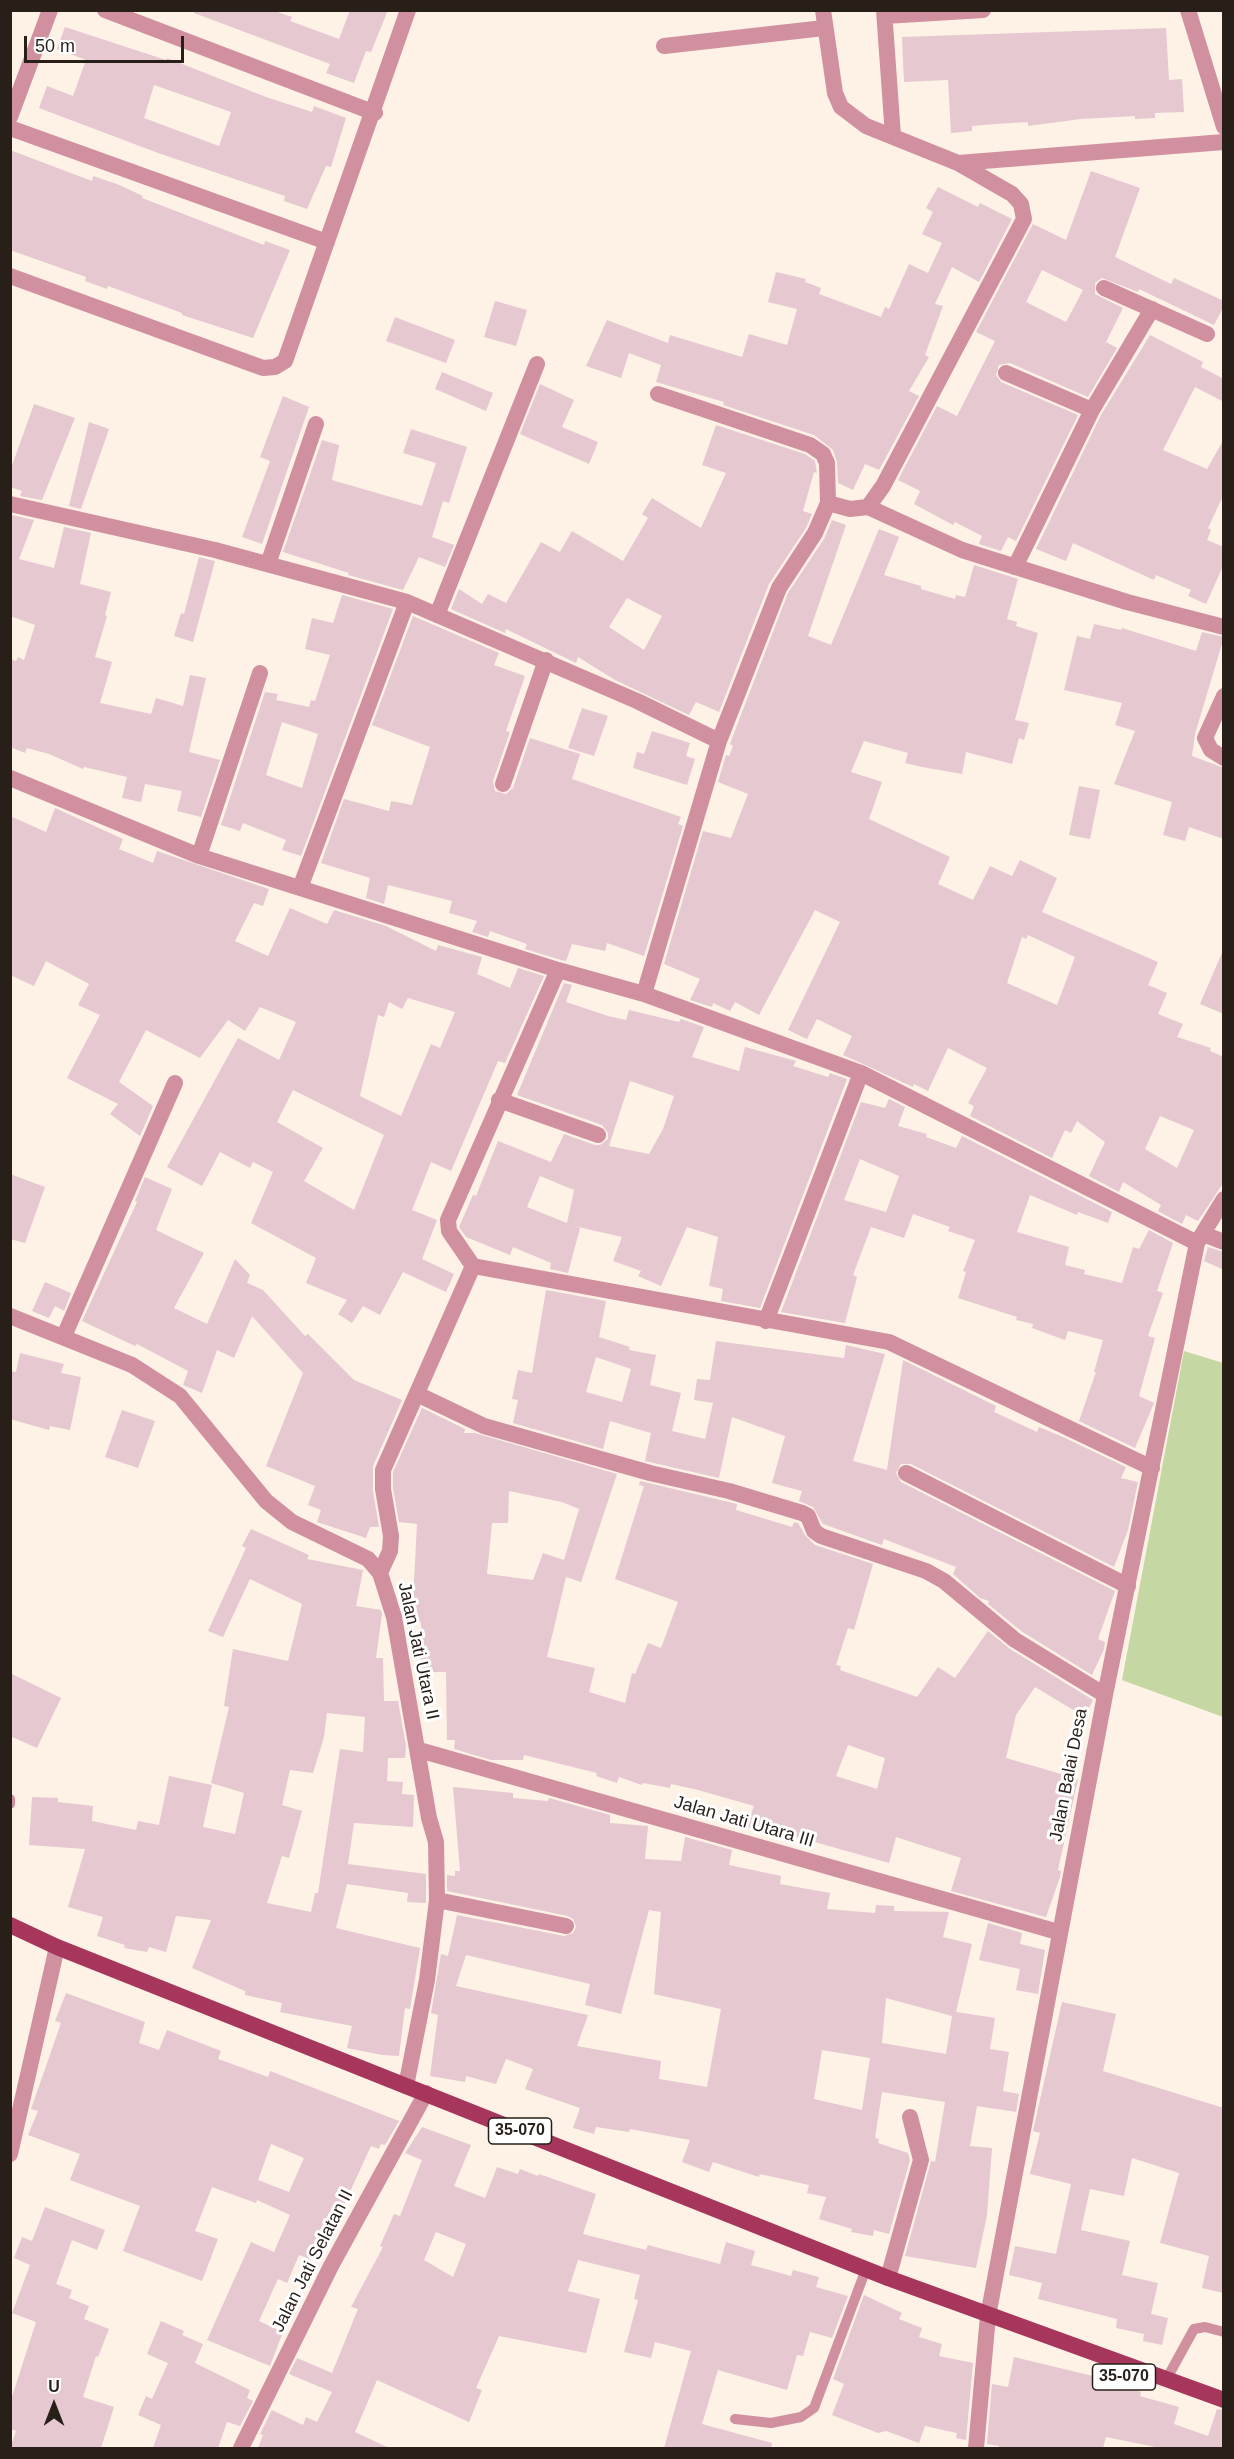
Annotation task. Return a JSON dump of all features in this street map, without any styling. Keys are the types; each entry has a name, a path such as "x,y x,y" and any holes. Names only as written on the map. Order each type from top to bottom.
{"main road":[{"name":"35-070","path":"10,1925 57,1947 888,2278 1224,2400"},
{"name":"35-070","path":"1032,2331 1044,2348 1224,2412"}],"street":[{"path":"10,117 50,10"},
{"path":"105,10 375,113"},
{"path":"10,276 263,368 275,367 285,361 375,113 408,10"},
{"path":"822,10 835,93 841,107 866,126 958,163 1012,194 1021,204 1024,219 883,486 868,507"},
{"path":"893,136 885,13 983,10"},
{"path":"1188,10 1224,127"},
{"path":"664,46 824,28"},
{"path":"10,128 327,242"},
{"path":"958,163 1224,142"},
{"path":"1104,288 1207,334"},
{"path":"1015,567 1092,411 1152,309"},
{"path":"437,615 537,364"},
{"path":"1006,373 1092,411"},
{"path":"644,994 719,741 779,588 815,533 828,504 827,463 823,454 810,445 657,394"},
{"path":"268,564 316,424"},
{"path":"10,504 268,564 407,602 546,660 719,741"},
{"path":"828,504 850,509 868,507 962,550 1127,602 1224,627"},
{"path":"300,888 407,602"},
{"path":"503,784 546,660"},
{"path":"199,856 260,673"},
{"path":"1224,696 1204,738 1211,750 1224,758"},
{"path":"10,778 199,856 558,970 644,994 861,1073 1200,1238 1224,1242"},
{"path":"558,970 448,1220 449,1231 473,1266 889,1342 1152,1468"},
{"path":"766,1321 861,1073"},
{"path":"64,1336 175,1083"},
{"path":"499,1100 598,1135"},
{"name":"Jalan Balai Desa","path":"976,2448 988,2316 1058,1932 1105,1695 1200,1238 1224,1199"},
{"path":"380,1572 390,1551 383,1470 473,1266"},
{"name":"Jalan Jati Utara II","path":"10,1316 132,1365 180,1396 266,1501 292,1522 368,1559 380,1572 394,1617 419,1750 429,1818 436,1842 437,1900 427,1980 406,2086"},
{"path":"417,1394 484,1426 650,1473 729,1491 802,1513 808,1516 814,1531 821,1536 926,1571 944,1581 1015,1640 1105,1695"},
{"path":"906,1473 1128,1586"},
{"name":"Jalan Jati Utara III","path":"419,1750 1058,1932"},
{"path":"437,1900 566,1926"},
{"path":"10,2154 57,1947"},
{"name":"Jalan Jati Selatan II","path":"241,2448 331,2266 426,2094"},
{"path":"888,2278 921,2160 910,2117"}],"lane":[{"path":"10,1799 10,1804"},
{"path":"735,2419 771,2423 801,2417 814,2408 866,2269"},
{"path":"1166,2380 1194,2329 1205,2326 1224,2332"}],"green space":[{"path":"1184,1351 1223,1363 1223,1717 1122,1680"}],"building":[{"path":"194,10 272,10 292,17 290,21 339,39 350,10 388,10 371,52 366,51 354,83 326,73 330,64 194,13"},
{"path":"65,27 166,60 167,58 266,97 312,112 314,106 346,118 331,167 326,166 307,209 284,201 285,196 158,153 39,108 47,86 73,96 86,60 57,49","holes":["154,85 231,112 219,146 144,118"]},
{"path":"1166,28 1169,80 1182,79 1184,112 1155,113 1155,118 1135,119 1135,116 1081,119 1028,126 1028,122 995,124 972,126 972,131 951,133 948,80 904,82 902,37"},
{"path":"10,150 92,181 93,176 117,184 143,196 142,198 264,245 265,241 290,250 253,338 182,315 182,313 108,286 107,289 85,281 86,277 10,250"},
{"path":"1091,171 1140,188 1115,257 1171,284 1174,278 1224,301 1224,306 1214,325 1139,289 1138,292 1102,278 1095,283 1095,294 1123,308 1106,342 1117,348 1088,397 1010,363 999,365 996,375 1001,382 1078,415 1016,541 1008,537 1001,551 979,544 982,536 955,522 953,525 914,504 920,491 898,480 937,406 957,416 995,341 976,332 1033,224 1066,240","holes":["1042,270 1083,290 1066,322 1026,302"]},
{"path":"938,187 978,207 980,203 1012,219 979,282 952,267 935,304 943,306 925,355 929,357 909,391 919,396 879,470 865,464 853,490 838,483 837,462 833,450 814,435 723,405 724,402 656,382 661,365 629,353 621,378 586,366 607,320 668,343 670,335 742,357 749,334 787,345 797,309 768,302 776,272 806,279 805,282 821,288 819,294 881,317 885,307 889,309 909,264 928,273 942,243 922,234 933,212 926,208"},
{"path":"495,301 527,310 516,346 484,337"},
{"path":"395,317 455,340 446,363 386,341"},
{"path":"1150,335 1203,362 1201,367 1224,379 1224,402 1195,387 1163,450 1207,469 1224,439 1224,494 1208,528 1211,530 1207,540 1224,547 1224,564 1206,604 1188,596 1191,590 1156,575 1154,580 1073,543 1066,561 1036,549 1101,415"},
{"path":"442,372 493,393 486,411 435,389"},
{"path":"540,384 574,400 562,427 598,442 589,464 520,434"},
{"path":"283,396 309,407 262,544 242,537 270,461 260,457"},
{"path":"34,404 75,418 42,500 20,496 22,491 10,487 10,471"},
{"path":"89,422 109,429 81,509 69,506"},
{"path":"716,425 805,454 815,461 817,473 814,472 803,511 812,514 806,528 769,584 719,712 696,702 689,715 615,680 578,657 576,663 506,629 505,633 451,609 459,589 482,604 488,594 506,603 541,542 560,552 572,531 623,561 648,518 642,514 652,498 701,528 726,473 702,465","holes":["627,598 662,616 644,650 609,627"]},
{"path":"411,429 467,447 449,503 443,501 432,537 454,545 445,567 419,557 403,590 348,575 349,573 283,552 322,440 339,445 332,480 422,506 436,463 403,453"},
{"path":"12,515 34,520 19,559 54,568 64,527 91,533 80,584 111,592 105,615 107,616 95,657 112,662 100,703 151,714 156,698 183,706 190,675 206,678 189,752 220,760 201,817 177,811 182,791 145,784 141,802 122,798 127,777 84,767 83,769 49,754 27,748 25,753 10,747 10,659 16,661 18,657 24,660 35,625 10,616"},
{"path":"832,520 846,525 808,636 831,645 879,529 899,537 884,575 921,586 921,589 955,599 956,595 965,597 974,565 1018,579 1007,619 1017,622 1016,626 1038,633 1015,720 1029,723 1024,740 1019,738 1012,764 966,752 962,774 905,763 908,753 864,741 851,772 882,782 869,819 950,857 938,884 973,900 990,866 1012,876 1020,860 1057,878 1042,912 1158,962 1148,985 1167,993 1158,1014 1183,1024 1177,1037 1211,1048 1210,1051 1224,1057 1224,1182 1198,1221 1186,1215 1182,1224 1158,1211 1161,1205 1123,1182 1119,1192 1089,1176 1105,1142 1077,1121 1071,1133 1065,1130 1052,1158 970,1116 974,1106 968,1103 987,1068 948,1048 928,1091 914,1084 913,1087 843,1055 852,1036 817,1019 807,1039 788,1030 840,922 815,910 759,1015 735,1002 730,1011 713,1003 712,1007 690,1000 700,979 664,964 703,831 731,838 748,794 718,782 726,755 729,756 733,746 730,744 788,593 824,539","holes":["1028,935 1075,957 1057,1005 1007,983 1022,937 1026,939","1160,1116 1194,1130 1177,1168 1145,1149"]},
{"path":"199,557 215,561 193,642 174,636 181,613 184,614"},
{"path":"342,595 393,609 301,856 282,850 286,840 243,823 240,831 221,825 265,692 278,694 276,700 309,707 311,700 315,701 330,655 305,649 312,618 333,623","holes":["282,722 318,734 302,788 266,775"]},
{"path":"413,616 499,653 494,665 525,676 506,731 510,732 493,781 495,791 506,794 513,788 530,738 580,754 572,779 681,817 678,824 683,826 644,956 607,943 605,951 572,944 566,961 561,960 525,949 527,944 490,931 488,937 472,932 477,921 449,913 452,901 388,885 384,904 366,898 370,878 321,863 344,799 389,811 391,801 412,805 430,747 372,725"},
{"path":"1094,624 1121,630 1122,628 1196,651 1202,632 1224,637 1195,734 1192,756 1224,768 1224,839 1189,827 1185,841 1163,835 1172,802 1114,784 1135,731 1115,725 1122,703 1064,690 1077,636 1090,639"},
{"path":"582,708 608,716 594,756 568,748"},
{"path":"652,731 690,743 686,756 695,759 687,785 633,768 637,752 644,754"},
{"path":"1079,786 1100,790 1090,839 1069,835"},
{"path":"55,808 123,839 119,849 153,863 157,851 269,889 263,906 254,903 235,941 268,956 290,908 327,924 334,910 386,926 436,951 438,945 482,957 477,974 510,988 518,968 544,976 505,1063 498,1061 451,1171 431,1162 412,1210 437,1220 422,1259 454,1274 446,1292 403,1272 380,1315 363,1306 352,1323 338,1314 347,1300 306,1283 316,1258 251,1223 273,1172 253,1162 250,1168 220,1152 202,1186 167,1167 238,1038 279,1060 296,1022 260,1007 245,1031 228,1020 200,1058 146,1030 119,1082 153,1106 140,1136 110,1114 118,1104 67,1078 100,1015 78,1005 89,984 46,961 34,986 10,975 10,816 46,832","holes":["408,998 455,1012 440,1048 431,1044 401,1116 360,1096 378,1015 384,1017 389,1002 402,1009","293,1090 384,1135 354,1210 304,1181 323,1148 277,1122"]},
{"path":"1224,948 1224,1014 1200,1004"},
{"path":"564,983 572,985 566,1002 608,1016 626,1020 629,1010 679,1022 681,1019 704,1027 692,1057 739,1071 745,1047 796,1061 793,1066 828,1077 830,1073 847,1079 760,1308 721,1301 723,1289 709,1286 718,1237 687,1227 661,1286 638,1276 641,1271 613,1261 622,1237 574,1226 580,1228 568,1273 550,1269 551,1263 513,1247 510,1255 466,1237 459,1227 473,1195 476,1196 498,1141 551,1162 564,1134 595,1145 600,1145 608,1139 608,1133 602,1125 517,1095","holes":["630,1081 674,1096 663,1129 649,1154 609,1146","540,1176 574,1190 567,1223 527,1207"]},
{"path":"889,1099 905,1107 898,1126 927,1134 926,1137 956,1148 962,1136 1112,1212 1108,1223 1078,1212 1077,1215 1030,1195 1017,1232 1069,1247 1065,1265 1085,1270 1084,1274 1122,1283 1133,1247 1139,1249 1149,1230 1173,1243 1157,1291 1163,1293 1148,1336 1155,1338 1139,1396 1154,1403 1135,1448 1079,1421 1096,1372 1094,1372 1103,1340 1068,1331 1065,1340 1032,1328 1033,1324 1016,1320 1017,1317 958,1298 966,1272 963,1271 975,1240 948,1231 950,1227 913,1214 904,1238 871,1227 853,1275 857,1277 845,1323 781,1312 861,1102 885,1108","holes":["860,1159 899,1176 886,1212 844,1200"]},
{"path":"10,1174 45,1187 25,1243 10,1239"},
{"path":"145,1177 172,1189 156,1230 204,1253 174,1308 207,1324 235,1259 250,1275 247,1283 263,1290 305,1336 308,1334 354,1380 402,1400 373,1466 373,1491 379,1527 370,1527 366,1538 317,1522 321,1510 308,1505 315,1486 266,1466 303,1373 252,1316 234,1358 217,1350 202,1393 183,1385 188,1371 137,1344 135,1346 82,1321 137,1202 135,1201"},
{"path":"1208,1247 1224,1252 1224,1270 1204,1261"},
{"path":"45,1282 71,1293 64,1311 55,1306 49,1318 32,1311"},
{"path":"546,1290 606,1301 599,1337 630,1347 629,1350 656,1355 650,1385 681,1393 672,1431 705,1439 713,1403 694,1400 697,1379 710,1380 716,1341 844,1358 846,1345 885,1354 853,1461 887,1470 903,1360 996,1406 994,1412 1037,1432 1039,1427 1063,1437 1126,1467 1121,1478 1138,1482 1128,1530 1114,1567 911,1464 901,1464 896,1473 901,1482 1115,1591 1098,1639 1105,1642 1104,1649 1092,1675 1021,1631 988,1604 989,1601 980,1598 953,1574 956,1567 884,1539 882,1545 823,1524 813,1507 799,1501 802,1491 772,1483 785,1436 732,1417 719,1478 645,1461 651,1433 610,1421 603,1449 513,1423 518,1400 512,1399 518,1370 532,1373","holes":["596,1357 631,1369 622,1402 586,1392"]},
{"path":"20,1353 64,1364 61,1373 81,1377 70,1430 50,1426 49,1430 10,1419 10,1371 16,1372"},
{"path":"422,1408 465,1429 464,1433 475,1433 617,1474 581,1582 566,1577 547,1657 595,1668 589,1692 625,1703 632,1673 635,1674 648,1643 661,1648 678,1602 615,1579 644,1486 639,1485 640,1481 737,1504 736,1510 792,1527 794,1522 798,1523 815,1545 873,1564 854,1630 848,1628 836,1665 841,1666 840,1670 917,1697 938,1667 955,1678 988,1631 1010,1649 1093,1700 1085,1717 1035,1687 1016,1715 1006,1758 1078,1779 1058,1870 1061,1871 1060,1877 1046,1917 951,1891 961,1858 896,1837 889,1863 797,1837 766,1825 762,1833 746,1826 754,1806 698,1790 671,1784 670,1788 643,1783 642,1785 619,1777 617,1783 596,1776 597,1773 524,1755 523,1760 491,1760 454,1749 455,1740 447,1740 446,1672 421,1672 421,1622 412,1621 417,1524 399,1522 393,1488 393,1472","holes":["509,1491 562,1502 579,1509 564,1560 543,1553 533,1580 487,1574 492,1523 508,1523","848,1745 885,1758 877,1789 836,1776"]},
{"path":"122,1410 155,1421 138,1468 105,1457"},
{"path":"251,1529 309,1555 307,1559 363,1570 356,1606 381,1610 376,1658 383,1658 384,1701 398,1701 406,1746 405,1758 388,1758 387,1781 403,1782 402,1794 414,1795 413,1827 354,1823 348,1864 426,1874 426,1903 407,1902 408,1893 347,1884 336,1928 420,1948 410,2009 405,2008 399,2056 347,2048 352,2026 280,2012 282,2003 245,1995 245,1991 192,1968 211,1920 176,1916 166,1952 149,1947 147,1952 124,1948 125,1945 97,1936 103,1917 68,1907 85,1849 29,1845 32,1797 58,1798 58,1802 93,1806 92,1821 136,1830 138,1821 159,1825 169,1776 212,1785 203,1827 235,1834 244,1793 211,1783 229,1707 224,1706 233,1649 288,1661 302,1604 250,1579 223,1637 208,1631 246,1548 242,1546","holes":["327,1713 365,1717 363,1752 340,1749 318,1893 315,1893 311,1912 267,1903 282,1856 289,1858 302,1811 282,1805 290,1770 313,1773 324,1737"]},
{"path":"10,1673 61,1698 37,1748 10,1736"},
{"path":"453,1787 513,1793 513,1798 548,1801 549,1798 610,1815 610,1823 648,1826 645,1859 681,1861 685,1837 732,1850 729,1865 781,1876 780,1884 830,1893 827,1909 875,1913 876,1905 894,1906 894,1911 949,1912 943,1937 972,1944 956,2012 995,2018 990,2049 1009,2052 1003,2091 1019,2094 1016,2112 977,2106 970,2146 992,2148 987,2215 976,2268 905,2256 931,2161 935,2162 945,2102 882,2092 875,2138 879,2139 878,2143 908,2153 910,2160 889,2234 874,2230 873,2236 851,2232 852,2229 819,2219 826,2197 807,2193 809,2185 760,2174 759,2177 713,2162 709,2172 682,2162 690,2140 630,2129 629,2132 596,2127 594,2134 573,2128 580,2108 525,2089 533,2069 506,2059 496,2084 466,2076 465,2082 430,2076 438,2015 431,2013 441,1954 448,1956 457,1915 564,1936 573,1933 576,1927 573,1919 568,1916 447,1891 447,1875 455,1876 455,1871 460,1871","holes":["649,1910 661,1912 654,1994 721,2009 707,2087 659,2079 661,2061 577,2046 588,2015 456,1986 466,1955 590,1984 585,2005 621,2014","886,1998 952,2016 946,2054 882,2043","822,2050 870,2058 862,2110 814,2099"]},
{"path":"988,1923 1022,1933 1020,1944 1045,1950 1038,1994 1016,1990 1020,1969 979,1960"},
{"path":"66,1993 145,2022 139,2043 159,2050 167,2030 221,2051 218,2059 268,2077 270,2071 399,2121 385,2145 381,2144 379,2149 371,2146 331,2233 323,2230 310,2259 299,2255 287,2283 278,2279 259,2321 283,2332 270,2366 207,2340 251,2242 274,2252 290,2215 257,2200 256,2203 212,2187 195,2231 218,2239 202,2281 123,2251 140,2206 70,2180 80,2154 28,2135 38,2111 31,2109 61,2023 55,2021","holes":["271,2144 304,2158 289,2192 258,2180"]},
{"path":"1062,2002 1116,2014 1103,2071 1224,2108 1224,2293 1202,2288 1209,2256 1160,2243 1179,2173 1132,2158 1124,2196 1090,2189 1081,2230 1130,2241 1122,2275 1158,2283 1151,2314 1168,2318 1162,2345 1143,2341 1144,2334 1116,2328 1117,2319 1038,2299 1042,2283 1009,2275 1015,2246 1056,2254 1071,2184 1030,2174 1040,2133 1033,2131"},
{"path":"422,2127 471,2145 454,2186 485,2198 497,2167 518,2174 520,2169 538,2176 539,2174 596,2194 583,2234 646,2250 648,2245 720,2264 726,2242 755,2251 751,2265 791,2276 793,2270 819,2277 816,2287 848,2296 832,2338 810,2332 803,2356 797,2355 787,2390 718,2370 702,2424 772,2443 771,2448 664,2448 691,2351 655,2342 651,2358 624,2352 638,2300 634,2299 640,2275 578,2260 568,2291 600,2299 586,2353 499,2336 476,2388 482,2390 469,2422 377,2380 355,2432 389,2448 258,2448 263,2435 260,2434 272,2410 303,2425 306,2417 317,2422 332,2392 289,2374 297,2358 332,2373 358,2309 351,2307 383,2247 380,2246 394,2214 400,2216 422,2160 405,2153","holes":["436,2232 466,2244 453,2277 424,2260"]},
{"path":"45,2207 105,2230 97,2250 72,2240 56,2284 72,2290 69,2298 89,2306 84,2319 109,2329 98,2357 96,2356 83,2397 114,2407 101,2448 10,2448 16,2431 10,2429 10,2403 36,2322 12,2313 30,2265 14,2258 22,2237 32,2241"},
{"path":"864,2295 902,2313 899,2319 922,2328 919,2337 942,2344 939,2356 973,2363 966,2440 956,2438 957,2433 925,2426 919,2443 886,2431 878,2433 832,2415 844,2384 833,2379"},
{"path":"161,2321 184,2331 182,2335 203,2344 195,2363 250,2390 247,2398 253,2401 240,2426 227,2422 218,2448 153,2448 161,2425 138,2415 146,2396 152,2399 168,2363 147,2354"},
{"path":"1014,2357 1093,2376 1141,2392 1140,2396 1179,2407 1174,2424 1208,2436 1217,2409 1224,2410 1224,2448 1160,2448 1106,2437 1103,2448 998,2448 999,2446 987,2444 992,2384 1008,2387"}]}
